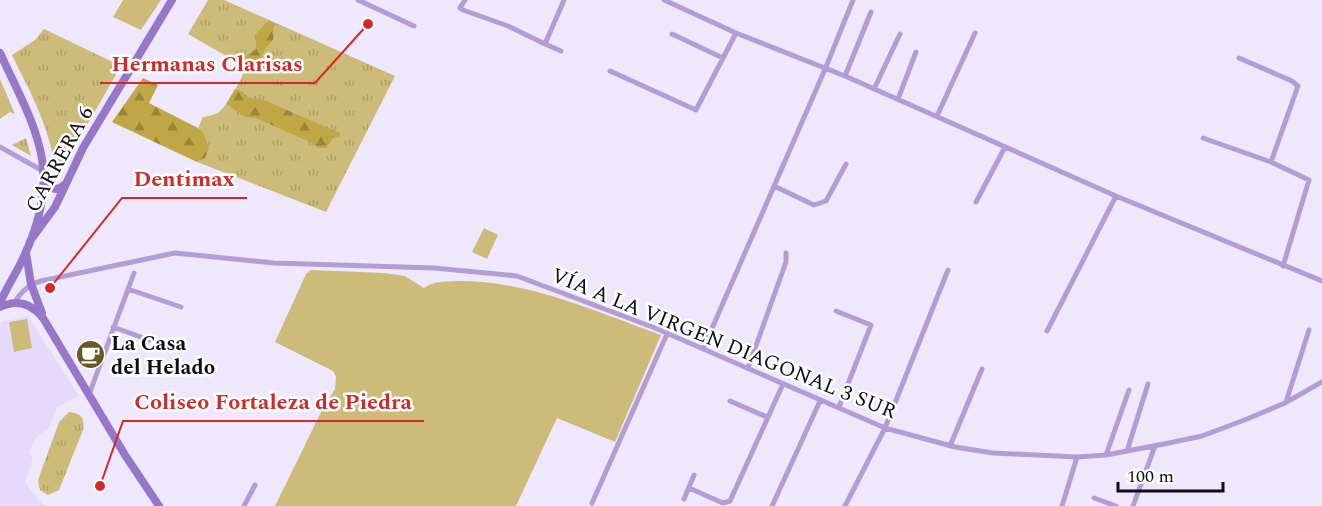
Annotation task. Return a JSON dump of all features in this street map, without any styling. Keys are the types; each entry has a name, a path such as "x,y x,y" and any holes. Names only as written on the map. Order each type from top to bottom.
{"main road":[{"name":"CARRERA 6","path":"30,240 48,219 83,148 172,0"},
{"name":"CARRERA 6","path":"0,53 37,134 44,159 45,176 40,210 26,253 0,305"},
{"path":"45,176 46,183 53,189 66,184"},
{"path":"26,253 31,284 43,318"},
{"path":"0,305 14,303 32,307 43,318 90,392 125,455 159,506"}],"street":[{"path":"358,0 414,26"},
{"path":"465,0 460,8 463,10 508,26 561,51"},
{"path":"545,44 564,0"},
{"path":"664,0 736,33 845,76 1116,196 1322,281"},
{"path":"703,349 826,68 853,0"},
{"path":"845,76 872,12"},
{"path":"672,33 723,58"},
{"path":"610,71 696,110 736,33"},
{"path":"937,116 975,33"},
{"path":"874,89 900,34"},
{"path":"898,99 916,52"},
{"path":"1239,58 1292,81 1298,86 1271,162"},
{"path":"1203,138 1271,162 1309,180 1282,266"},
{"path":"0,147 45,176"},
{"path":"976,202 1005,147"},
{"path":"774,186 814,205 826,201 846,164"},
{"path":"1047,331 1116,196"},
{"name":"VÍA A LA VIRGEN DIAGONAL 3 SUR","path":"31,284 92,269 176,253 274,262 434,268 517,276 667,334 885,428 950,446 993,453 1077,457 1106,455 1202,436 1285,403 1322,382"},
{"path":"748,368 786,262 786,253"},
{"path":"845,506 885,428 948,270"},
{"path":"90,392 134,273"},
{"path":"14,303 31,284"},
{"path":"128,289 181,307"},
{"path":"836,311 871,325 838,407"},
{"path":"113,327 149,340"},
{"path":"1285,403 1309,330"},
{"path":"592,503 667,334"},
{"path":"950,446 982,369"},
{"path":"689,488 723,503 730,501 783,384"},
{"path":"1127,451 1148,384"},
{"path":"1106,455 1129,390"},
{"path":"730,401 767,417"},
{"path":"772,506 820,401"},
{"path":"1133,506 1155,446"},
{"path":"1062,506 1077,457"},
{"path":"684,499 694,475"},
{"path":"244,506 255,485"},
{"path":"1094,498 1116,506"}],"shaded area":[{"path":"28,316 79,396 57,407 49,428 36,437 29,453 33,457 25,483 44,506 0,506 0,326 2,322"}],"green space":[{"path":"123,0 161,0 141,30 113,17"},
{"path":"208,0 224,0 395,76 326,212 197,162 205,158 202,131 198,128 203,117 216,114 221,110 243,74 242,65 188,34"},
{"path":"269,20 274,25 273,40 254,68 246,68 242,59 256,49 254,36"},
{"path":"44,29 121,66 60,172 55,171 53,155 44,126 12,55 35,40"},
{"path":"143,78 158,85 149,103 202,131 209,148 205,158 197,162 112,122"},
{"path":"0,79 15,114 10,112 0,119"},
{"path":"235,89 248,97 266,101 340,133 340,136 333,138 326,148 318,148 312,143 256,118 246,117 226,104"},
{"path":"26,138 31,156 12,145"},
{"path":"484,228 498,235 487,259 472,252"},
{"path":"311,270 405,276 424,288 436,283 459,281 511,286 562,299 661,335 615,442 557,418 516,506 275,506 324,406 335,389 336,377 333,371 275,342 306,274"},
{"path":"27,319 32,348 14,352 9,322"},
{"path":"69,412 81,417 83,430 59,490 48,495 40,490 38,480 59,422"}],"place":[{"name":"Hermanas Clarisas","path":"368,24"},
{"name":"Dentimax","path":"50,288"},
{"name":"La Casa del Helado","path":"90,355"},
{"name":"Coliseo Fortaleza de Piedra","path":"100,486"}]}
